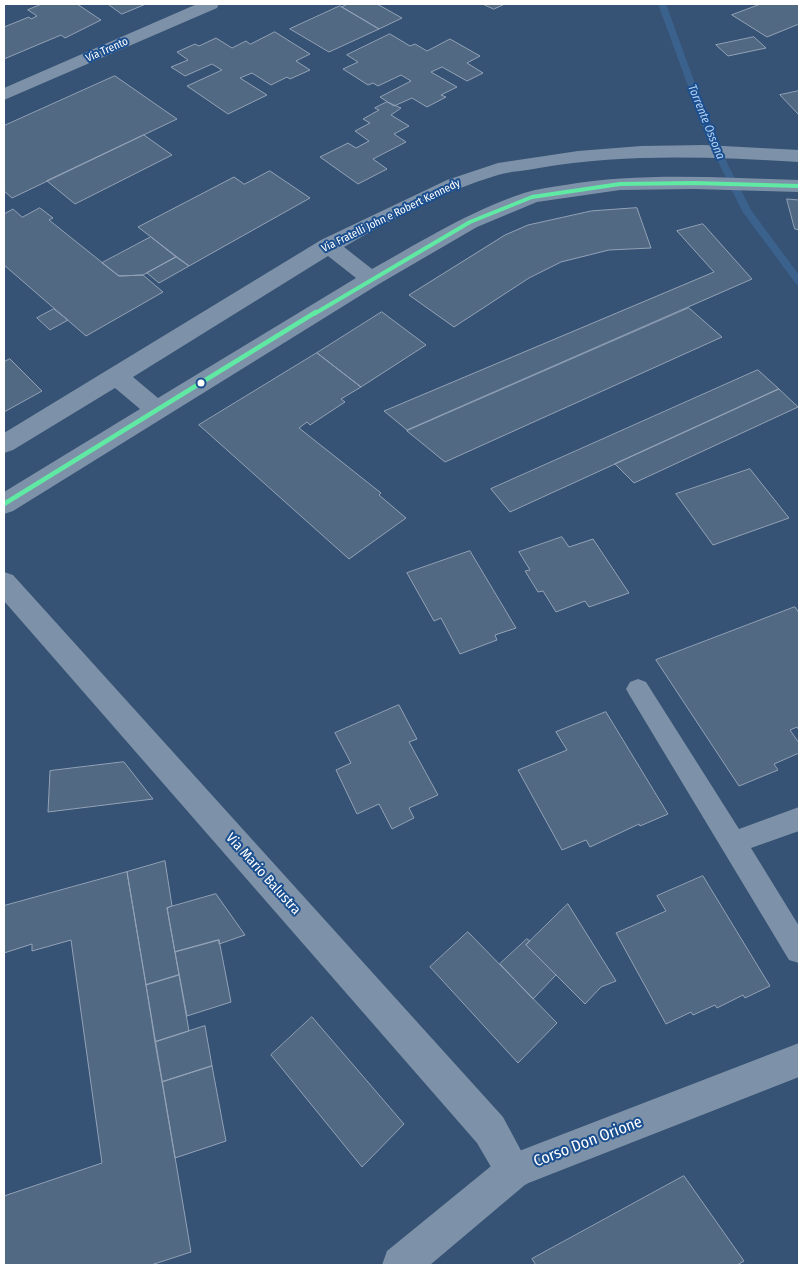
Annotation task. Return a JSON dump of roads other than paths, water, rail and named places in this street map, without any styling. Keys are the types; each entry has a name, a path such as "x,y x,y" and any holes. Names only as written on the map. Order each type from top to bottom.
{"street":[{"name":"Via Trento","path":"4,95 211,4"},
{"name":"Via Fratelli John e Robert Kennedy","path":"4,444 117,377 328,245 444,189 493,170 613,152 678,150 754,152 799,156"},
{"path":"4,504 371,279 470,222 532,197 612,185 694,183 799,186"},
{"path":"328,245 371,279"},
{"path":"117,377 157,410"},
{"name":"Via Mario Balustra","path":"4,583 490,1130 514,1171"},
{"name":"Corso Don Orione","path":"401,1265 514,1171 799,1060"}],"lane":[{"path":"638,689 799,950"},
{"path":"733,843 799,819"}],"waterway":[{"name":"Torrente Ossona","path":"662,4 712,141 747,211 799,282"}]}
